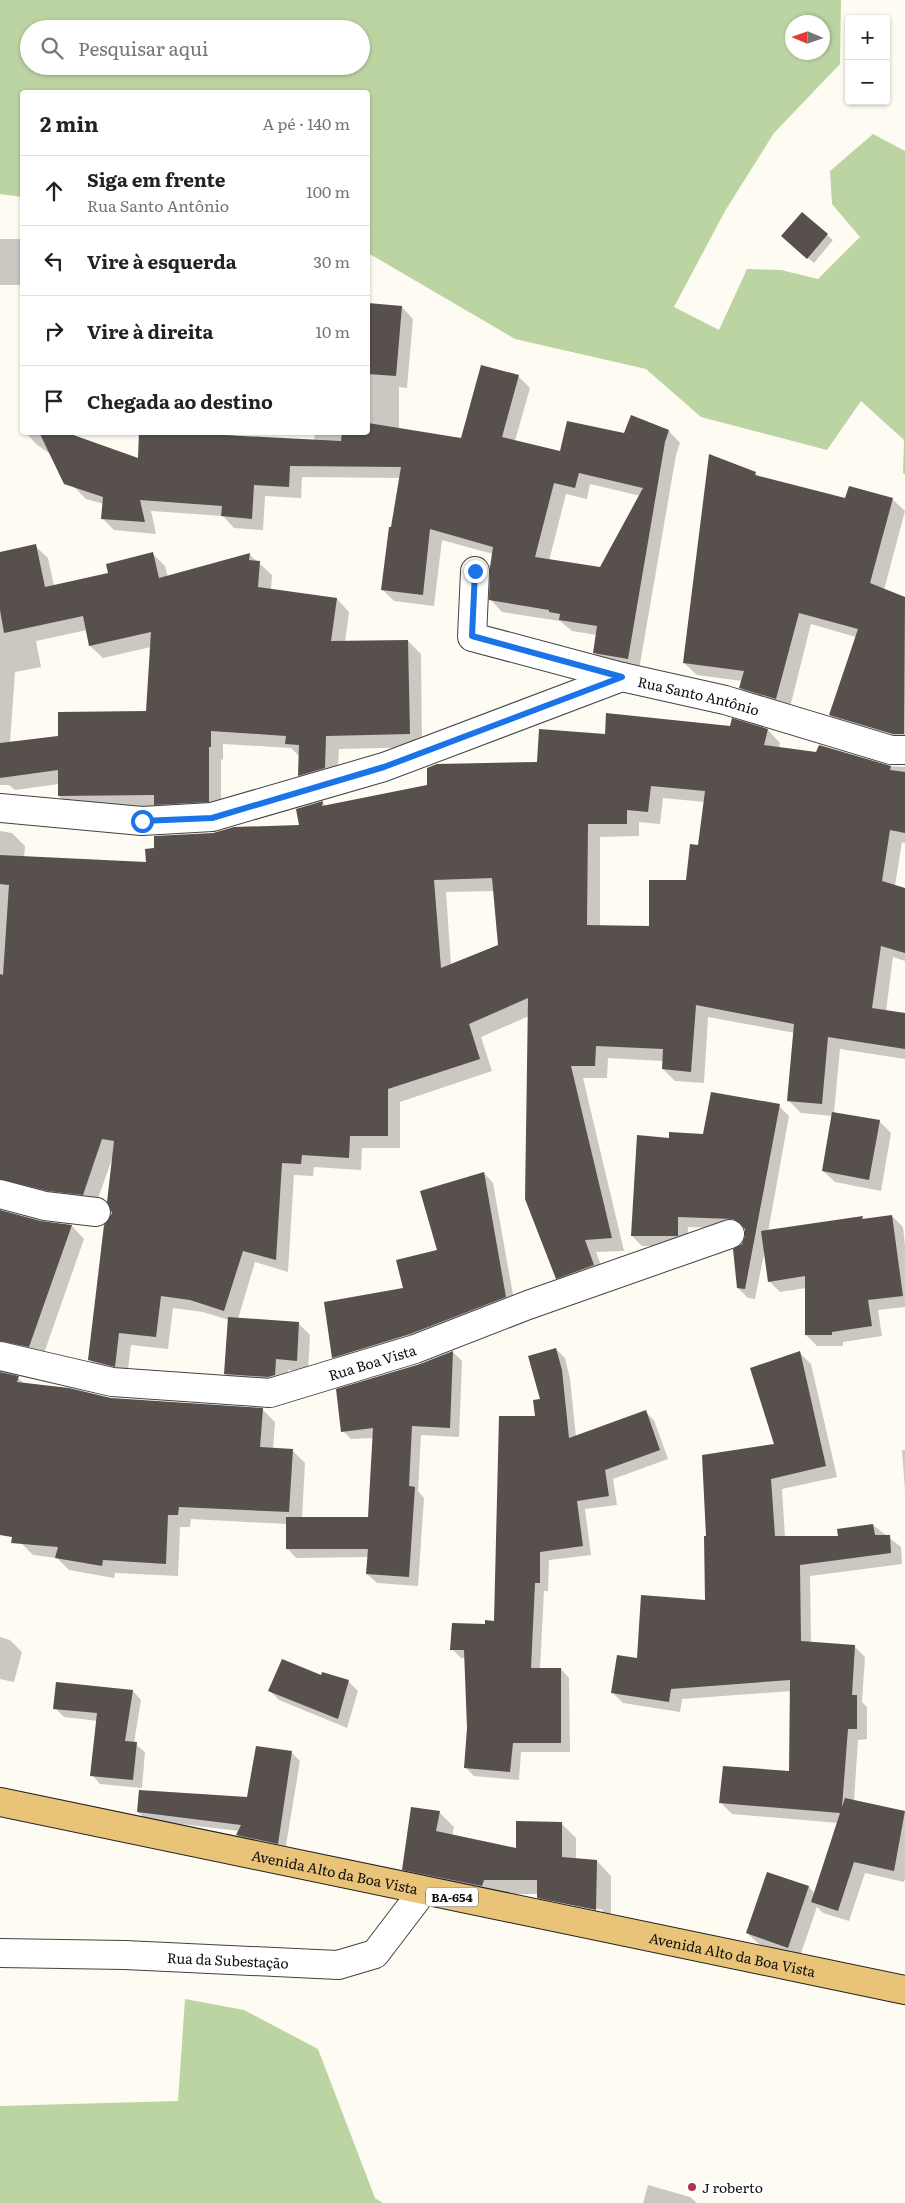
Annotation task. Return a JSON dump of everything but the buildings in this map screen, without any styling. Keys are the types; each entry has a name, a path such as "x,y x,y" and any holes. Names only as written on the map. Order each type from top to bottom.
{"main road":[{"name":"Avenida Alto da Boa Vista","path":"0,1802 423,1892 587,1922 905,1990"}],"street":[{"path":"475,571 472,636 622,677"},
{"name":"Rua Santo Antônio","path":"0,808 142,821 212,818 384,767 622,677 724,700 891,750 905,750"},
{"path":"0,1194 45,1206 96,1212"},
{"name":"Rua Boa Vista","path":"0,1356 112,1382 270,1393 415,1349 528,1305 730,1234"},
{"name":"Rua da Subestação","path":"0,1953 125,1955 338,1965 375,1954 423,1892"}],"green space":[{"path":"0,0 841,0 840,64 774,133 725,211 674,307 719,330 747,269 781,270 818,279 860,237 832,204 830,171 873,134 905,151 905,474 903,473 904,440 861,401 827,450 701,417 646,369 515,339 370,254 370,90 20,90 20,197 0,194"},
{"path":"185,1999 244,2010 318,2049 375,2198 383,2203 0,2203 0,2106 178,2101"}],"place":[{"name":"J roberto","path":"692,2187"}],"route":[{"path":"142,821 212,818 384,767 622,677 472,636 475,571"}]}
